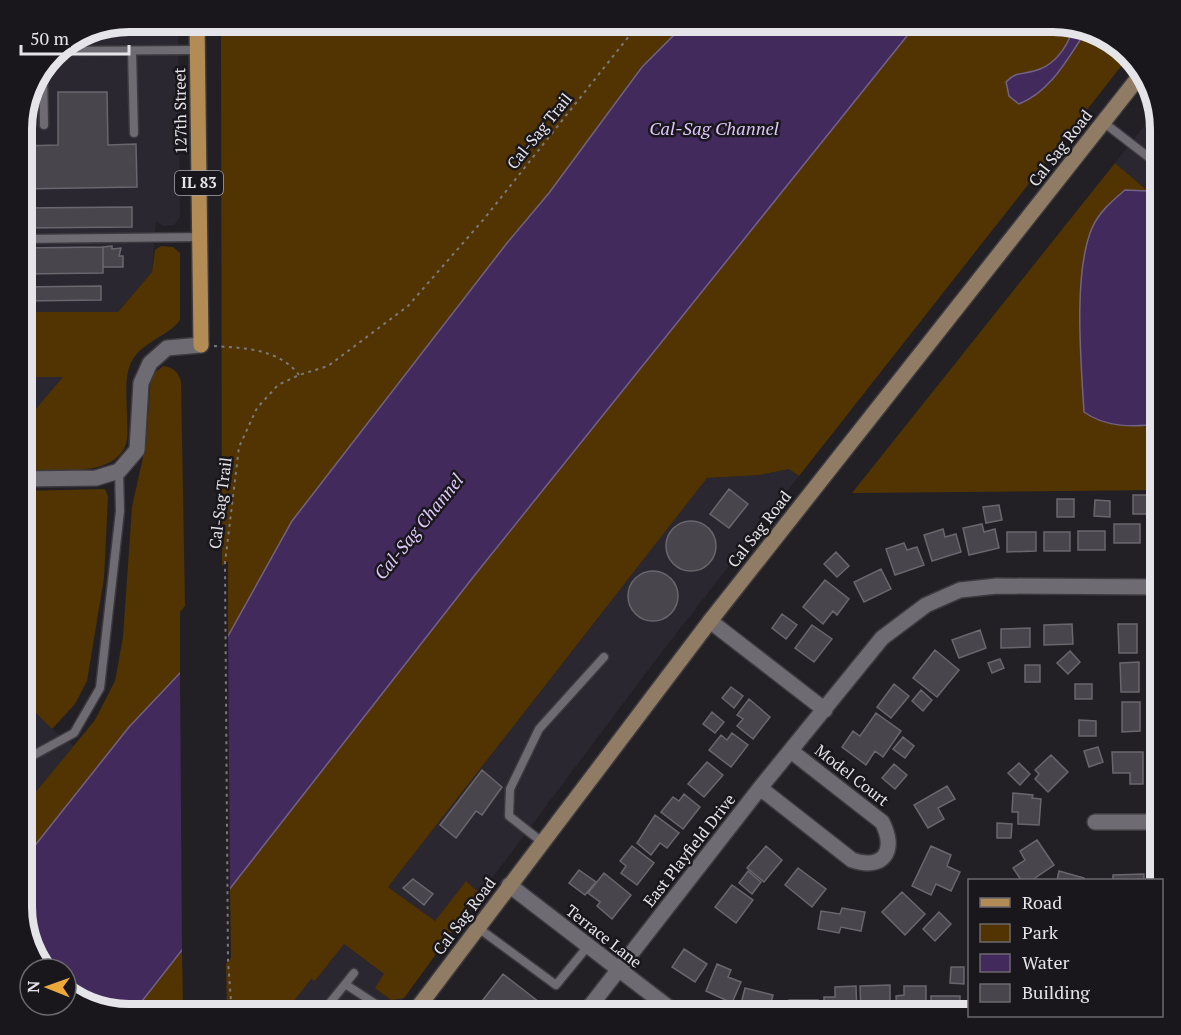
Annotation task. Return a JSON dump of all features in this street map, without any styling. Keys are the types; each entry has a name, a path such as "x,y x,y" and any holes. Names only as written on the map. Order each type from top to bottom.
{"main road":[{"name":"127th Street","path":"197,32 201,345"},
{"name":"Cal Sag Road","path":"419,1004 710,621 1136,81"}],"street":[{"path":"32,479 96,478 119,471 137,450 141,383 150,363 167,348 201,345"},
{"name":"East Playfield Drive","path":"592,1004 760,788 882,638 926,605 960,590 997,586 1150,586"},
{"path":"710,621 825,710"},
{"name":"Model Court","path":"760,788 852,860 867,866 881,861 888,850 889,835 882,822 791,751"},
{"path":"1095,822 1150,822"},
{"name":"Terrace Lane","path":"509,885 664,1004"}],"lane":[{"path":"71,51 198,50"},
{"path":"132,51 134,133"},
{"path":"43,84 44,125"},
{"path":"1103,122 1149,158"},
{"path":"32,239 200,237"},
{"path":"32,756 74,733 99,688 120,511 119,471"},
{"path":"542,842 509,816 510,789 539,729 604,657"},
{"path":"477,927 556,985 588,946"},
{"path":"329,1004 354,973"},
{"path":"345,984 376,1004"}],"path":[{"name":"Cal-Sag Trail","path":"231,1004 228,961 225,563 239,447 257,408 278,385 299,375 328,366 408,306 484,219 632,32"},
{"path":"201,345 252,349 288,361 299,375"}],"shaded area":[{"path":"178,32 180,217 174,225 163,226 156,222 152,272 118,312 32,312 33,110 48,75 60,60 75,48 110,33"},
{"path":"1149,120 1149,191 1115,163"},
{"path":"32,377 63,377 32,413"},
{"path":"789,469 799,476 654,662 477,898 478,892 466,881 435,921 388,887 707,478 760,475"},
{"path":"32,709 74,746 32,797"},
{"path":"344,944 408,993 399,1004 292,1004 311,979 315,981"}],"green space":[{"path":"221,32 677,32 641,67 549,193 507,243 292,521 228,636 228,561 222,566"},
{"path":"910,32 1071,33 1066,45 1050,63 1038,70 1019,73 1050,83 1082,37 1106,48 1124,63 799,476 789,469 760,475 707,478 388,887 435,921 466,881 478,892 477,898 404,998 391,1000 375,988 384,974 344,944 315,981 311,979 292,1004 227,1004 226,964 231,958 230,888 474,576"},
{"path":"1115,163 1148,191 1125,190 1082,319 1084,412 1141,426 1149,425 1149,490 852,493"},
{"path":"161,246 173,247 180,253 180,320 146,345 134,357 130,365 126,384 127,439 122,452 112,461 99,467 66,471 32,470 32,413 63,377 32,377 32,312 118,312 152,272 155,250"},
{"path":"163,366 175,371 181,382 185,606 180,612 180,673 129,727 32,849 32,797 95,720 115,681 123,637 132,507 146,444 151,376"},
{"path":"105,489 108,497 104,578 87,681 75,704 52,729 32,709 32,491"},
{"path":"182,950 183,1004 140,1004"}],"water":[{"name":"Cal-Sag Channel","path":"677,32 910,32 474,576 140,1004 110,1002 78,989 78,957 46,957 33,925 32,849 129,727 180,673 228,636 292,521 507,243 549,193 642,67"},
{"path":"1071,33 1082,37 1059,72 1041,91 1019,104 1009,96 1006,82 1010,78 1035,71 1052,62 1062,51"},
{"path":"1125,190 1149,192 1149,425 1111,424 1084,412 1080,318 1082,269 1092,228 1098,217"}],"pier":[{"path":"228,630 230,893 182,955 180,669"}],"building":[{"path":"58,92 107,92 108,145 136,144 137,187 32,189 32,146 58,145"},
{"path":"132,207 132,227 32,228 32,208"},
{"path":"112,246 112,249 121,248 119,256 123,256 123,267 103,267 103,247"},
{"path":"103,247 103,273 32,274 32,248"},
{"path":"101,286 101,300 32,301 32,287"},
{"path":"729,489 748,504 729,528 710,514"},
{"path":"1133,495 1149,495 1150,514 1133,514"},
{"path":"1057,499 1074,499 1074,517 1057,517"},
{"path":"1095,500 1110,501 1110,517 1094,516"},
{"path":"999,505 1002,520 986,523 983,507"},
{"path":"686,521 696,521 709,528 716,541 716,551 709,564 696,571 686,571 677,567 670,560 666,551 666,541 670,532 677,525"},
{"path":"982,524 984,532 995,529 999,548 969,555 963,528"},
{"path":"1114,524 1140,524 1140,543 1114,543"},
{"path":"943,529 945,537 956,534 961,552 932,561 924,535"},
{"path":"1078,531 1105,531 1105,550 1078,550"},
{"path":"1007,532 1036,532 1036,551 1007,552"},
{"path":"1044,532 1070,532 1070,551 1044,551"},
{"path":"904,543 907,550 917,547 924,565 895,575 886,549"},
{"path":"836,552 849,566 837,577 824,564"},
{"path":"881,569 891,589 864,602 854,582"},
{"path":"648,571 658,571 671,578 678,591 678,601 671,614 658,621 648,621 639,617 632,610 628,601 628,591 632,582 639,575"},
{"path":"825,580 849,599 837,615 833,611 823,624 803,607"},
{"path":"782,614 797,625 786,639 772,628"},
{"path":"1072,624 1073,644 1044,645 1044,625"},
{"path":"1118,624 1137,624 1137,653 1119,653"},
{"path":"812,625 832,639 814,662 795,648"},
{"path":"1030,628 1030,647 1001,648 1001,629"},
{"path":"980,630 986,648 959,658 952,640"},
{"path":"935,650 959,670 937,697 913,678"},
{"path":"1070,651 1080,662 1068,674 1057,663"},
{"path":"1000,659 1004,668 992,673 988,663"},
{"path":"1139,662 1139,692 1121,692 1120,663"},
{"path":"1025,665 1040,665 1040,682 1025,682"},
{"path":"894,684 909,696 891,718 877,707"},
{"path":"1075,684 1092,684 1092,699 1075,699"},
{"path":"731,687 743,696 734,708 722,698"},
{"path":"921,690 932,700 923,711 912,701"},
{"path":"749,699 770,717 753,739 737,726 743,719 737,715"},
{"path":"1122,702 1140,702 1140,731 1122,732"},
{"path":"712,712 724,722 715,733 703,724"},
{"path":"876,713 901,731 883,757 875,751 866,765 842,747 853,731 860,736"},
{"path":"1079,720 1096,721 1096,736 1079,736"},
{"path":"732,733 748,745 731,767 709,750 721,735 727,740"},
{"path":"903,737 914,746 905,758 893,749"},
{"path":"1098,747 1103,762 1089,767 1084,751"},
{"path":"1112,752 1143,752 1143,784 1130,784 1130,773 1113,773"},
{"path":"1051,755 1068,772 1048,792 1035,779 1039,774 1035,770"},
{"path":"707,762 723,775 704,797 688,784"},
{"path":"1019,763 1030,774 1020,785 1008,773"},
{"path":"894,764 907,775 895,789 882,778"},
{"path":"482,770 502,787 482,815 476,811 456,838 440,825"},
{"path":"947,786 955,799 938,808 944,819 928,828 914,805"},
{"path":"1013,793 1033,795 1032,798 1041,799 1039,825 1018,824 1018,812 1012,812"},
{"path":"684,794 700,807 683,829 661,812 673,797 679,801"},
{"path":"655,815 679,833 667,848 660,843 651,855 637,843"},
{"path":"997,823 1012,824 1011,838 997,838"},
{"path":"1037,840 1054,865 1033,879 1020,879 1013,868 1025,860 1020,851"},
{"path":"632,846 654,863 637,885 621,873 626,866 620,861"},
{"path":"766,846 782,860 764,882 747,868"},
{"path":"931,846 951,855 947,866 960,872 951,891 936,884 931,895 912,886"},
{"path":"798,868 826,889 812,907 785,885"},
{"path":"579,870 596,882 585,895 569,883"},
{"path":"748,871 761,882 752,894 739,883"},
{"path":"1059,871 1084,878 1084,879 1057,879"},
{"path":"604,873 631,895 612,919 597,906 600,902 588,893"},
{"path":"1144,874 1144,879 1113,879 1113,875"},
{"path":"413,879 433,894 424,905 403,888"},
{"path":"732,885 753,900 736,923 715,907"},
{"path":"902,892 925,914 905,935 882,912"},
{"path":"842,908 865,912 861,931 841,927 839,933 818,929 821,911 840,914"},
{"path":"939,912 951,924 935,941 923,929"},
{"path":"684,949 707,964 695,982 672,967"},
{"path":"717,964 731,970 728,977 741,982 732,1003 706,991"},
{"path":"951,967 964,967 964,984 950,983"},
{"path":"503,974 542,1004 480,1004"},
{"path":"890,985 890,1004 861,1004 860,986"},
{"path":"856,986 857,1004 824,1004 824,997 835,997 835,987"},
{"path":"904,986 926,986 926,1004 896,1004 896,996 904,995"},
{"path":"745,988 773,995 771,1004 741,1004"},
{"path":"931,996 960,996 960,1004 931,1004"},
{"path":"789,1000 818,1000 818,1004 789,1004"}]}
